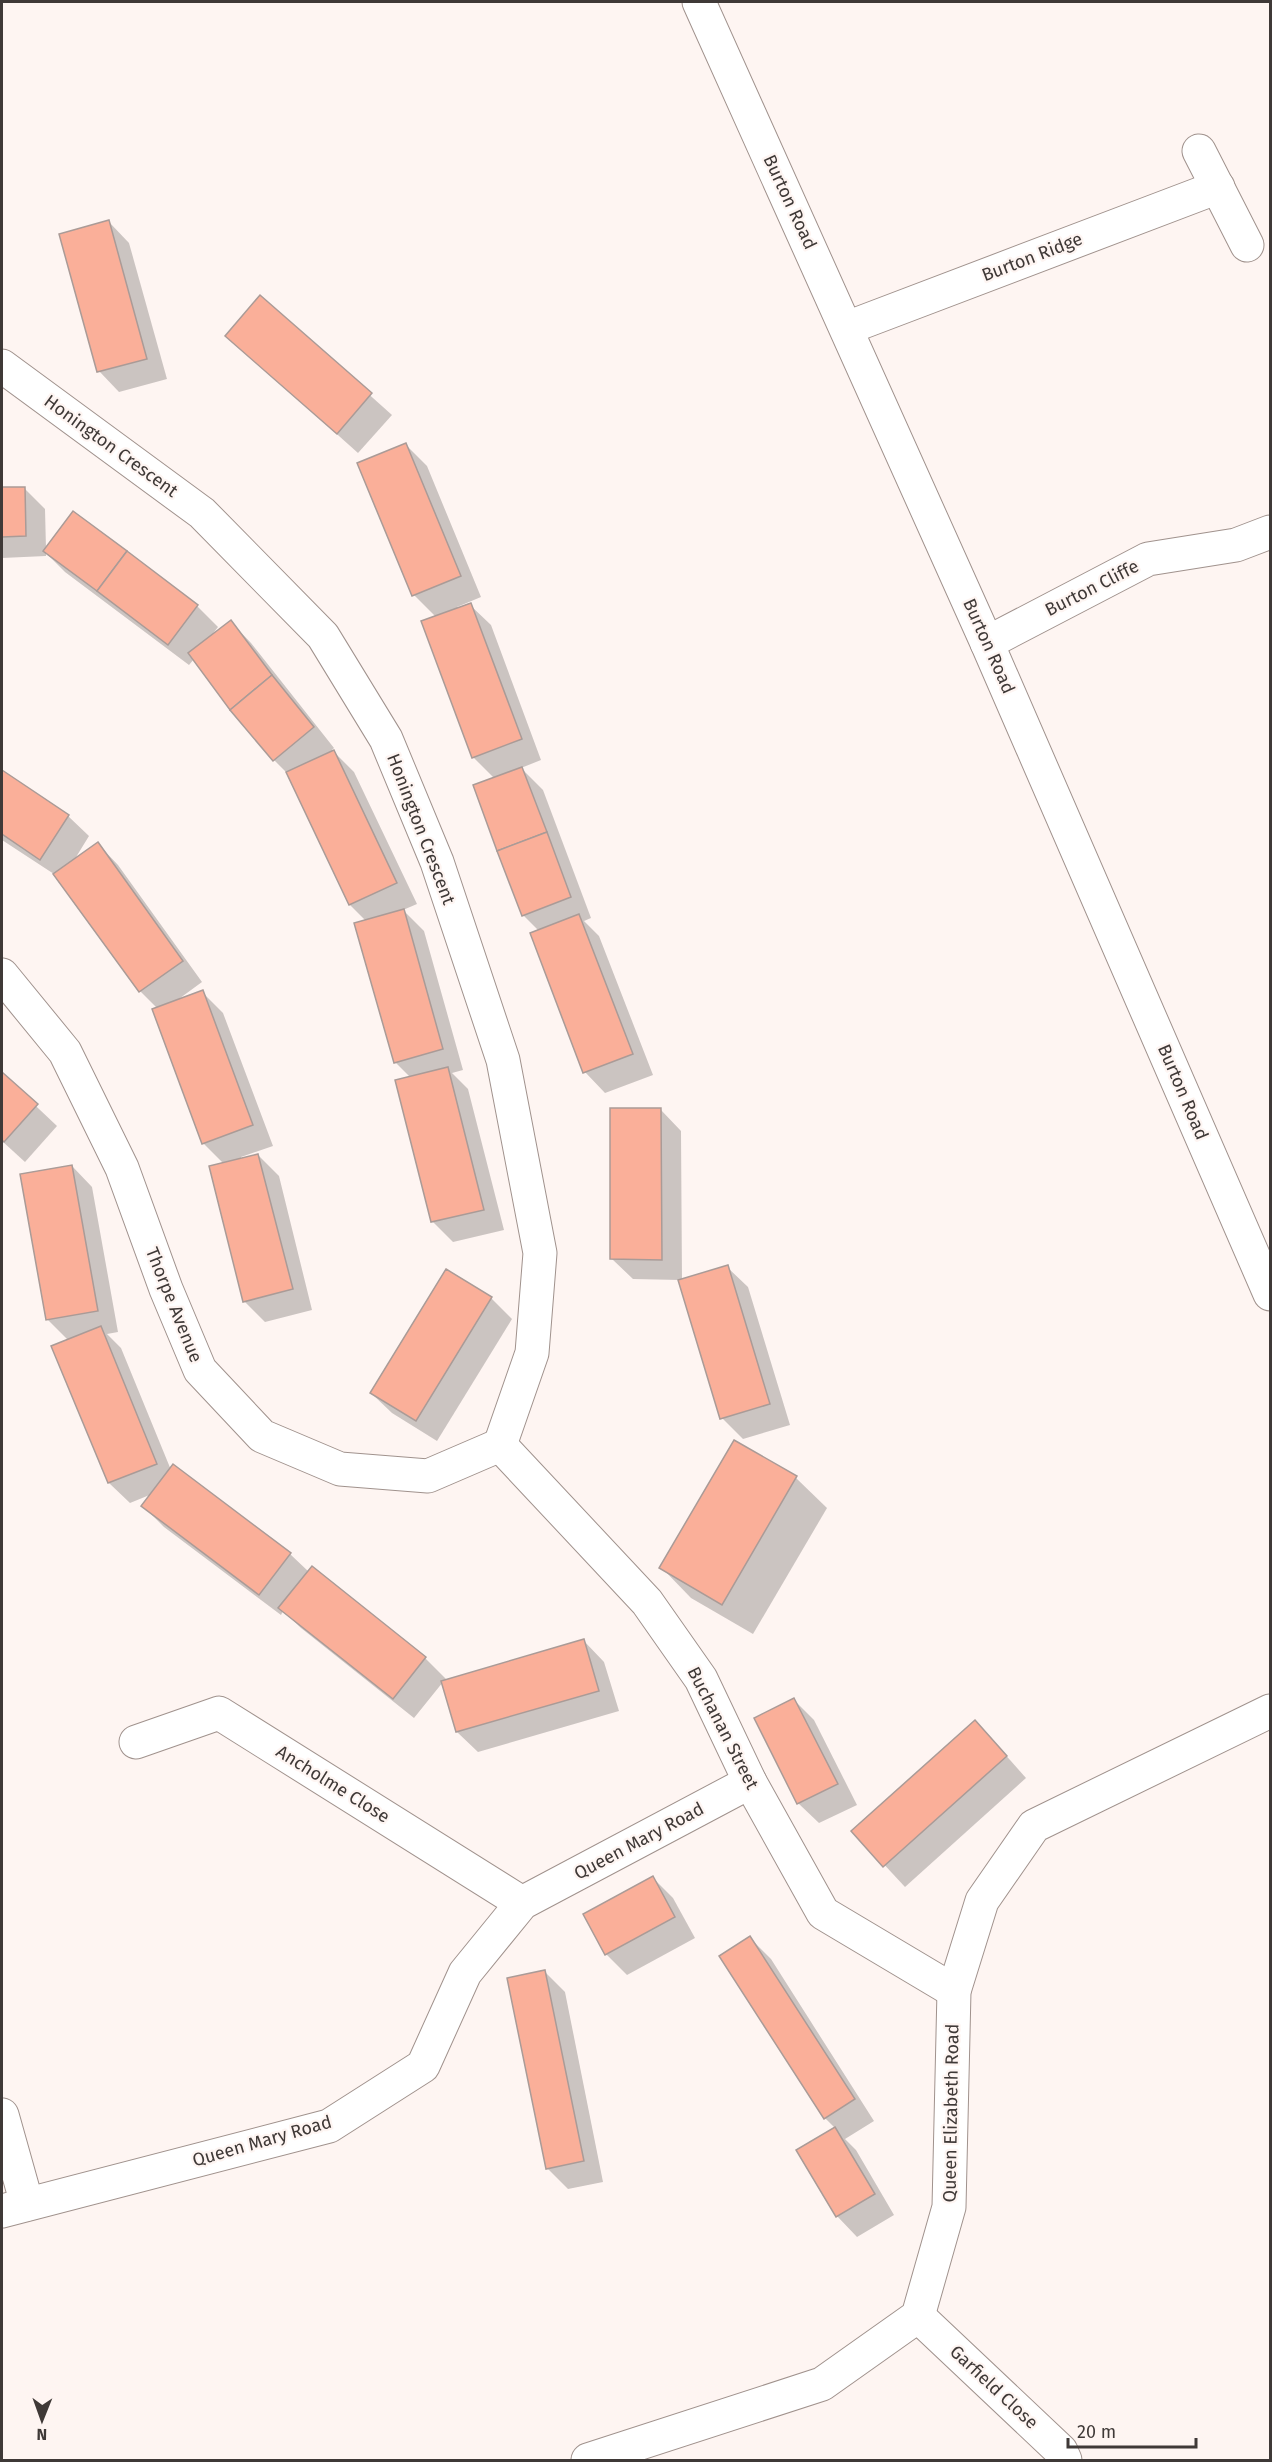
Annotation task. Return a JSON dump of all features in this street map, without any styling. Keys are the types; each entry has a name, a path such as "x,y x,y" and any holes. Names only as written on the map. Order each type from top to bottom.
{"street":[{"name":"Burton Road","path":"699,2 987,642 1270,1294"},
{"path":"1199,151 1247,245"},
{"name":"Burton Ridge","path":"847,328 1218,187"},
{"name":"Honington Crescent","path":"2,366 202,513 323,636 386,738 437,862 503,1060 540,1253 532,1353 500,1445"},
{"name":"Burton Cliffe","path":"987,642 1148,559 1236,545 1270,532"},
{"name":"Thorpe Avenue","path":"2,975 65,1052 122,1168 166,1288 200,1370 262,1436 340,1469 428,1476 500,1445"},
{"name":"Buchanan Street","path":"500,1445 647,1602 701,1679 750,1782 823,1913 954,1991"},
{"name":"Queen Elizabeth Road","path":"918,2316 950,2208 954,1991 982,1901 1034,1826 1270,1711"},
{"name":"Ancholme Close","path":"136,1742 219,1713 522,1902"},
{"name":"Queen Mary Road","path":"14,2207 329,2126 423,2066 465,1973 522,1902 750,1782"},
{"path":"2,2115 14,2207"},
{"path":"588,2460 822,2384 918,2316"},
{"name":"Garfield Close","path":"918,2316 1061,2451 1065,2460"}],"building":[{"path":"109,220 147,359 97,372 59,234"},
{"path":"260,295 372,393 337,434 225,336"},
{"path":"406,443 461,576 412,596 357,463"},
{"path":"2,487 25,487 26,536 2,537"},
{"path":"73,511 127,551 97,591 43,551"},
{"path":"127,551 198,605 168,645 97,591"},
{"path":"471,603 522,739 472,758 421,621"},
{"path":"231,620 272,675 230,710 188,653"},
{"path":"272,675 314,727 273,761 230,710"},
{"path":"334,750 397,883 349,905 286,772"},
{"path":"522,767 547,832 497,851 473,785"},
{"path":"2,770 69,815 40,860 2,834"},
{"path":"547,832 571,897 522,916 497,851"},
{"path":"98,842 183,961 139,992 53,874"},
{"path":"404,909 443,1049 394,1063 354,923"},
{"path":"579,914 633,1054 583,1073 530,933"},
{"path":"203,990 253,1125 202,1144 152,1009"},
{"path":"448,1067 484,1210 431,1222 395,1080"},
{"path":"2,1072 38,1104 4,1142 2,1140"},
{"path":"610,1108 661,1108 662,1260 610,1259"},
{"path":"258,1154 293,1289 243,1302 209,1166"},
{"path":"72,1165 98,1311 46,1320 20,1174"},
{"path":"728,1265 770,1404 720,1419 678,1280"},
{"path":"446,1269 492,1297 416,1421 370,1393"},
{"path":"101,1326 157,1464 108,1483 51,1346"},
{"path":"734,1440 797,1476 722,1605 659,1568"},
{"path":"173,1464 291,1553 259,1595 141,1506"},
{"path":"312,1566 426,1657 393,1699 278,1608"},
{"path":"584,1639 599,1691 456,1732 441,1681"},
{"path":"794,1698 838,1784 797,1804 754,1718"},
{"path":"975,1720 1007,1756 883,1867 851,1831"},
{"path":"653,1876 675,1917 605,1955 583,1914"},
{"path":"750,1936 855,2099 824,2119 719,1956"},
{"path":"545,1970 584,2161 546,2169 507,1978"},
{"path":"835,2127 875,2194 836,2217 796,2150"}]}
